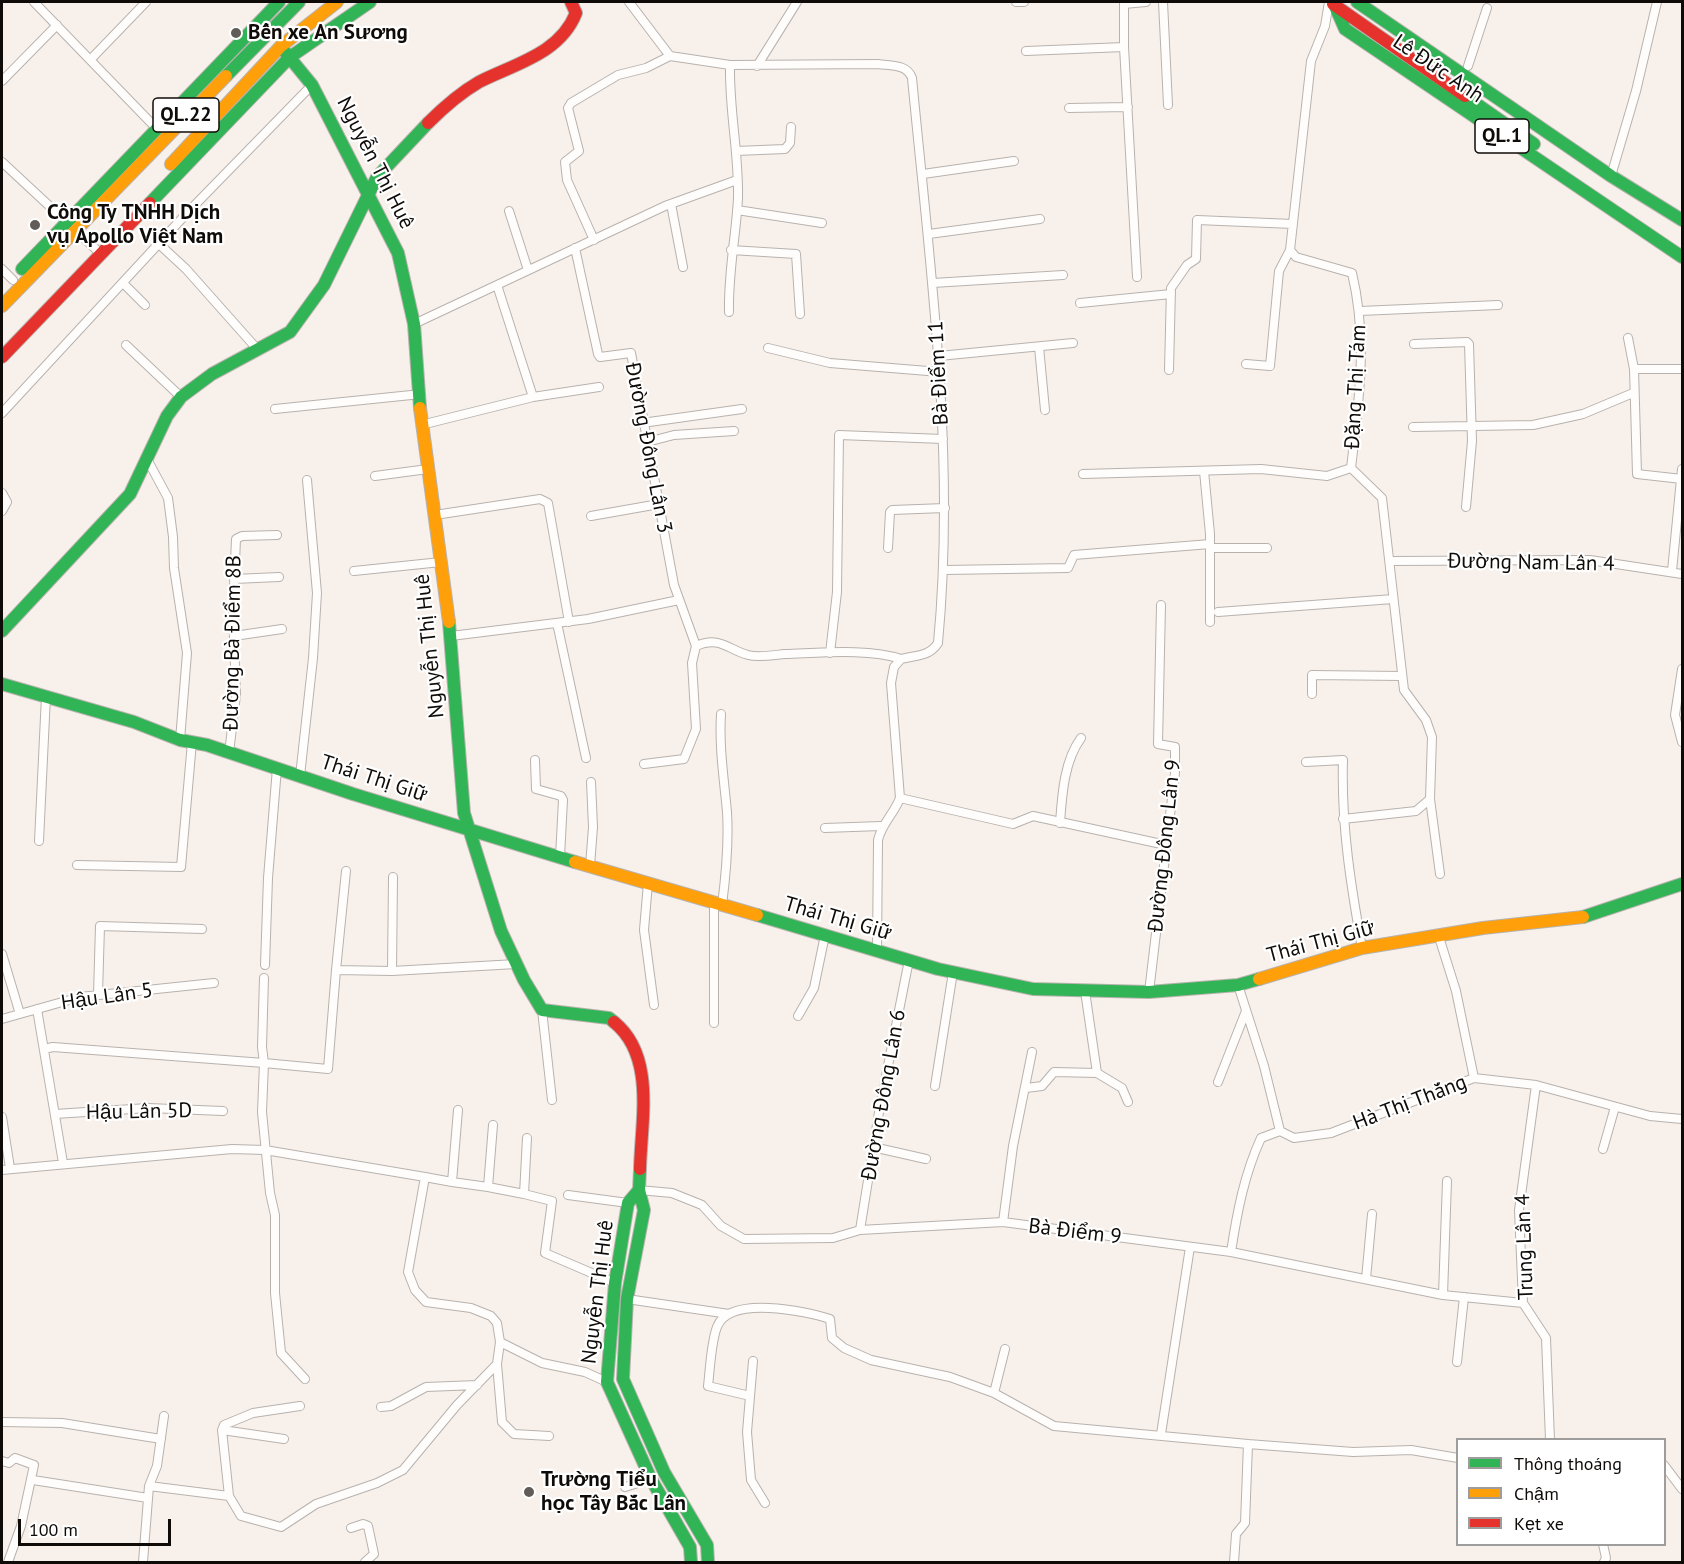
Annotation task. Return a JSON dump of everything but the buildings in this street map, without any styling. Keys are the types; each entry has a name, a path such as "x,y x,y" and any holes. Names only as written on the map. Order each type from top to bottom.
{"main road":[{"name":"QL.22","path":"2,306 75,230 132,162 156,128 279,2"},
{"name":"QL.22","path":"2,292 65,222 132,162 299,2"},
{"name":"QL.22","path":"2,357 281,46 337,2"},
{"name":"QL.22","path":"2,343 290,57 370,2"},
{"path":"2,631 130,494 167,416 182,397 212,374 290,332 324,285 377,177 449,102 478,83 543,53 572,23 576,13 571,2"},
{"name":"Lê Đức Anh","path":"1331,2 1683,257"},
{"name":"Lê Đức Anh","path":"1357,2 1613,171 1683,208"},
{"name":"Lê Đức Anh","path":"1377,2 1683,220"},
{"name":"Nguyễn Thị Huê","path":"281,46 312,85 367,195 396,246 414,324 422,425 450,636 464,813 472,831 482,879 516,964 543,1010 559,1014 609,1018 625,1031 635,1050 643,1079 639,1190 644,1209 627,1299 623,1379 664,1472 707,1545 708,1563"},
{"name":"Lê Đức Anh","path":"1547,160 1683,247"},
{"name":"Thái Thị Giữ","path":"2,684 134,722 186,741 472,831 718,904 953,972 1033,989 1149,992 1238,985 1362,948 1438,934 1576,919 1683,884"},
{"name":"Nguyễn Thị Huê","path":"639,1190 628,1203 615,1283 607,1382 651,1479 690,1547 691,1563"},
{"path":"651,1479 664,1472"}],"street":[{"path":"34,2 156,128"},
{"path":"91,59 146,2"},
{"path":"594,240 567,180 565,162 579,151 567,108 571,103 618,75 646,68 670,56 629,2"},
{"path":"757,66 797,2"},
{"path":"1016,2 1024,2"},
{"path":"1137,277 1124,47 1124,3 1146,2"},
{"path":"1163,2 1168,105"},
{"path":"1246,364 1270,366 1279,271 1290,250 1311,61 1325,26 1331,2"},
{"path":"1613,171 1657,2"},
{"path":"1468,66 1487,8"},
{"path":"2,81 57,25"},
{"path":"1026,51 1124,47"},
{"name":"Bà Điểm 11","path":"670,56 730,65 878,64 902,66 909,71 923,174 939,356 944,439 945,570 938,644 933,651 926,654 901,659"},
{"path":"729,312 731,250 737,210 736,151 729,95 730,65"},
{"path":"2,413 159,244 312,85"},
{"path":"1069,108 1128,106"},
{"path":"736,151 785,149 790,142 790,127"},
{"path":"923,174 1014,161"},
{"path":"2,162 97,251"},
{"path":"414,324 671,204 737,180"},
{"path":"671,204 682,267"},
{"path":"737,210 822,223"},
{"path":"509,211 528,270"},
{"path":"929,234 1040,219"},
{"path":"1169,370 1171,288 1187,266 1196,259 1197,220 1293,224"},
{"path":"159,244 186,269 258,350"},
{"name":"Đường Đông Lân 3","path":"575,248 598,354 600,357 631,353 642,423 679,600 696,646"},
{"path":"731,250 796,254 800,314"},
{"name":"Đặng Thị Tám","path":"1290,250 1296,257 1352,273 1363,340 1351,468 1382,498 1404,690 1426,720 1432,737 1430,799 1440,874"},
{"path":"2,269 13,280"},
{"path":"933,284 1063,275"},
{"path":"123,283 145,305"},
{"path":"497,285 533,397"},
{"path":"1080,303 1171,294"},
{"path":"1360,312 1498,305"},
{"path":"1628,338 1634,369 1637,474 1682,479"},
{"path":"1414,344 1468,342 1472,425 1466,507"},
{"path":"939,356 1073,343"},
{"path":"126,345 182,397"},
{"path":"1039,347 1044,410"},
{"path":"768,348 830,363 940,372"},
{"path":"1634,369 1683,369"},
{"path":"422,425 533,397 599,387"},
{"path":"1413,428 1533,424 1584,414 1633,393"},
{"path":"275,409 421,394"},
{"path":"642,423 742,409"},
{"path":"647,442 674,435 734,431"},
{"path":"830,653 837,592 839,435 944,439"},
{"path":"77,865 181,867 187,653 174,568 168,498 147,459"},
{"path":"1083,474 1261,470 1327,476 1351,468"},
{"path":"375,476 428,469"},
{"path":"1672,571 1683,469"},
{"path":"1204,471 1210,546 1210,622"},
{"path":"300,776 313,658 317,593 307,480"},
{"path":"2,493 7,502 2,511"},
{"path":"435,515 540,499 548,503 569,622"},
{"path":"591,516 659,504"},
{"path":"888,548 892,510 945,508"},
{"name":"Đường Bà Điểm 8B","path":"230,753 236,695 234,579 236,539 242,536 277,535"},
{"path":"945,570 1068,568 1074,555 1161,548 1210,546 1267,548"},
{"name":"Đường Nam Lân 4","path":"1390,561 1590,561 1683,574"},
{"path":"354,571 441,562"},
{"path":"234,579 279,577"},
{"path":"1218,612 1393,599"},
{"path":"450,636 569,622 679,600"},
{"name":"Đường Đông Lân 9","path":"1149,992 1175,747 1158,744 1161,606"},
{"path":"557,623 586,758"},
{"path":"234,636 282,629"},
{"path":"644,764 684,759 696,729 692,663 696,646 706,642 727,644 749,656 830,653 889,655 901,659 894,667 891,683 900,798 896,808 881,826 878,840 878,950"},
{"path":"1683,669 1675,715 1683,742"},
{"path":"1312,694 1312,675 1402,676"},
{"path":"39,841 46,696"},
{"path":"714,1023 718,904 727,858 727,814 719,747 721,714"},
{"path":"1060,823 1061,802 1072,750 1080,738"},
{"path":"535,760 536,789 561,796 564,803 560,857"},
{"path":"1306,762 1343,760 1343,819 1349,873 1362,948"},
{"path":"265,964 268,878 277,768"},
{"path":"590,866 593,827 591,782"},
{"path":"900,798 1013,824 1034,816 1166,845"},
{"path":"1343,819 1416,811 1430,799"},
{"path":"825,828 881,826"},
{"path":"44,1049 53,1047 328,1070 346,871"},
{"path":"392,971 393,877"},
{"path":"648,883 644,930 654,1005"},
{"path":"98,994 100,926 202,929"},
{"path":"1438,934 1456,991 1474,1078"},
{"path":"798,1016 814,988 825,935"},
{"path":"2,954 20,1014"},
{"name":"Đường Đông Lân 6","path":"860,1230 873,1147 909,960"},
{"path":"336,970 392,971 516,964"},
{"path":"935,1086 953,972"},
{"path":"264,978 262,1112 275,1215 274,1293 281,1353 305,1379"},
{"name":"Hậu Lân 5","path":"2,1019 98,994 214,983"},
{"path":"1231,1252 1239,1202 1251,1160 1261,1138 1280,1131 1238,985"},
{"path":"1085,991 1097,1073"},
{"path":"37,1009 63,1163"},
{"path":"543,1010 552,1100"},
{"path":"1218,1082 1246,1011"},
{"path":"1003,1222 1013,1146 1032,1052"},
{"path":"1026,1088 1042,1086 1054,1072 1097,1073 1122,1088 1128,1102"},
{"name":"Hà Thị Thắng","path":"1280,1131 1294,1138 1331,1133 1474,1078 1536,1085 1650,1116 1683,1119"},
{"name":"Trung Lân 4","path":"1536,1085 1520,1210 1522,1304 1546,1338 1550,1438"},
{"path":"1603,1149 1615,1107"},
{"name":"Hậu Lân 5D","path":"55,1114 148,1108 223,1111"},
{"path":"452,1182 458,1110"},
{"path":"2,1117 6,1169 232,1149 265,1150 488,1187 552,1201 545,1249 549,1257 615,1283"},
{"path":"488,1187 493,1125"},
{"path":"524,1194 527,1138"},
{"path":"873,1147 926,1159"},
{"path":"425,1177 408,1272 411,1281 426,1302 471,1308 490,1316 497,1323 500,1342 497,1364 502,1422 514,1434 549,1436"},
{"path":"1443,1295 1447,1181"},
{"name":"Bà Điểm 9","path":"639,1190 672,1193 702,1205 721,1226 744,1239 833,1238 860,1230 1003,1222 1231,1252 1443,1295 1522,1304"},
{"path":"568,1195 628,1203"},
{"path":"1366,1279 1372,1214"},
{"path":"1161,1434 1172,1380 1190,1247"},
{"path":"1457,1362 1464,1297"},
{"path":"627,1299 729,1314 757,1308 804,1310 830,1319 832,1338 844,1348 871,1360 950,1377 994,1393 1054,1426 1353,1452 1412,1450 1456,1458"},
{"path":"729,1314 717,1325 708,1386 750,1396"},
{"path":"500,1342 542,1363 585,1372 607,1382"},
{"path":"994,1393 1005,1349"},
{"path":"753,1361 747,1432 751,1480 765,1503"},
{"path":"300,1406 253,1413 224,1425 222,1430 229,1496 241,1516 281,1527 316,1504 376,1483 403,1470 497,1364"},
{"path":"381,1407 392,1406 426,1387 477,1385"},
{"path":"143,1563 149,1486 157,1466 164,1416"},
{"path":"2,1422 62,1423 161,1439"},
{"path":"222,1430 284,1439"},
{"path":"1234,1563 1236,1533 1245,1523 1248,1444"},
{"path":"2,1461 9,1463 15,1458 34,1465 33,1480 8,1563"},
{"path":"1666,1466 1683,1489"},
{"path":"625,1487 651,1479"},
{"path":"33,1480 148,1498"},
{"path":"149,1486 229,1496"},
{"path":"351,1528 363,1524 368,1526 374,1554 365,1563"},
{"path":"1603,1546 1606,1558 1604,1563"}],"traffic: fast":[{"path":"22,269 279,2"},
{"path":"226,76 299,2"},
{"path":"150,203 290,57 370,2"},
{"path":"1357,2 1611,176 1682,220"},
{"path":"1334,4 1345,29 1682,257"},
{"path":"285,52 312,85 398,253 414,324 420,408"},
{"path":"1465,96 1534,144"},
{"path":"2,631 130,494 167,416 181,397 212,374 290,332 324,285 377,177 428,123"},
{"path":"449,622 464,813 501,931 524,980 542,1010 609,1018 614,1022"},
{"path":"2,684 134,722 180,740 207,745 353,794 575,862"},
{"path":"1583,917 1682,884"},
{"path":"757,915 938,969 1033,989 1149,992 1238,985 1259,979"},
{"path":"640,1169 639,1190 644,1210 627,1299 623,1379 664,1472 707,1545 708,1562"},
{"path":"639,1190 628,1203 615,1283 607,1382 651,1479 690,1547 691,1562"}],"traffic: slow":[{"path":"171,164 281,46 337,2"},
{"path":"2,306 226,76"},
{"path":"420,408 449,622"},
{"path":"575,862 757,915"},
{"path":"1259,979 1362,948 1483,928 1583,917"}],"traffic: jam":[{"path":"428,123 472,86 535,56 559,39 569,27 576,13 571,2"},
{"path":"1333,4 1465,96"},
{"path":"2,357 150,203"},
{"path":"614,1022 627,1036 636,1053 641,1071 643,1110 640,1169"}],"place":[{"name":"Bến xe An Sương","path":"236,33"},
{"name":"Công Ty TNHH Dịch vụ Apollo Việt Nam","path":"35,225"},
{"name":"Trường Tiểu học Tây Bắc Lân","path":"529,1492"}]}
